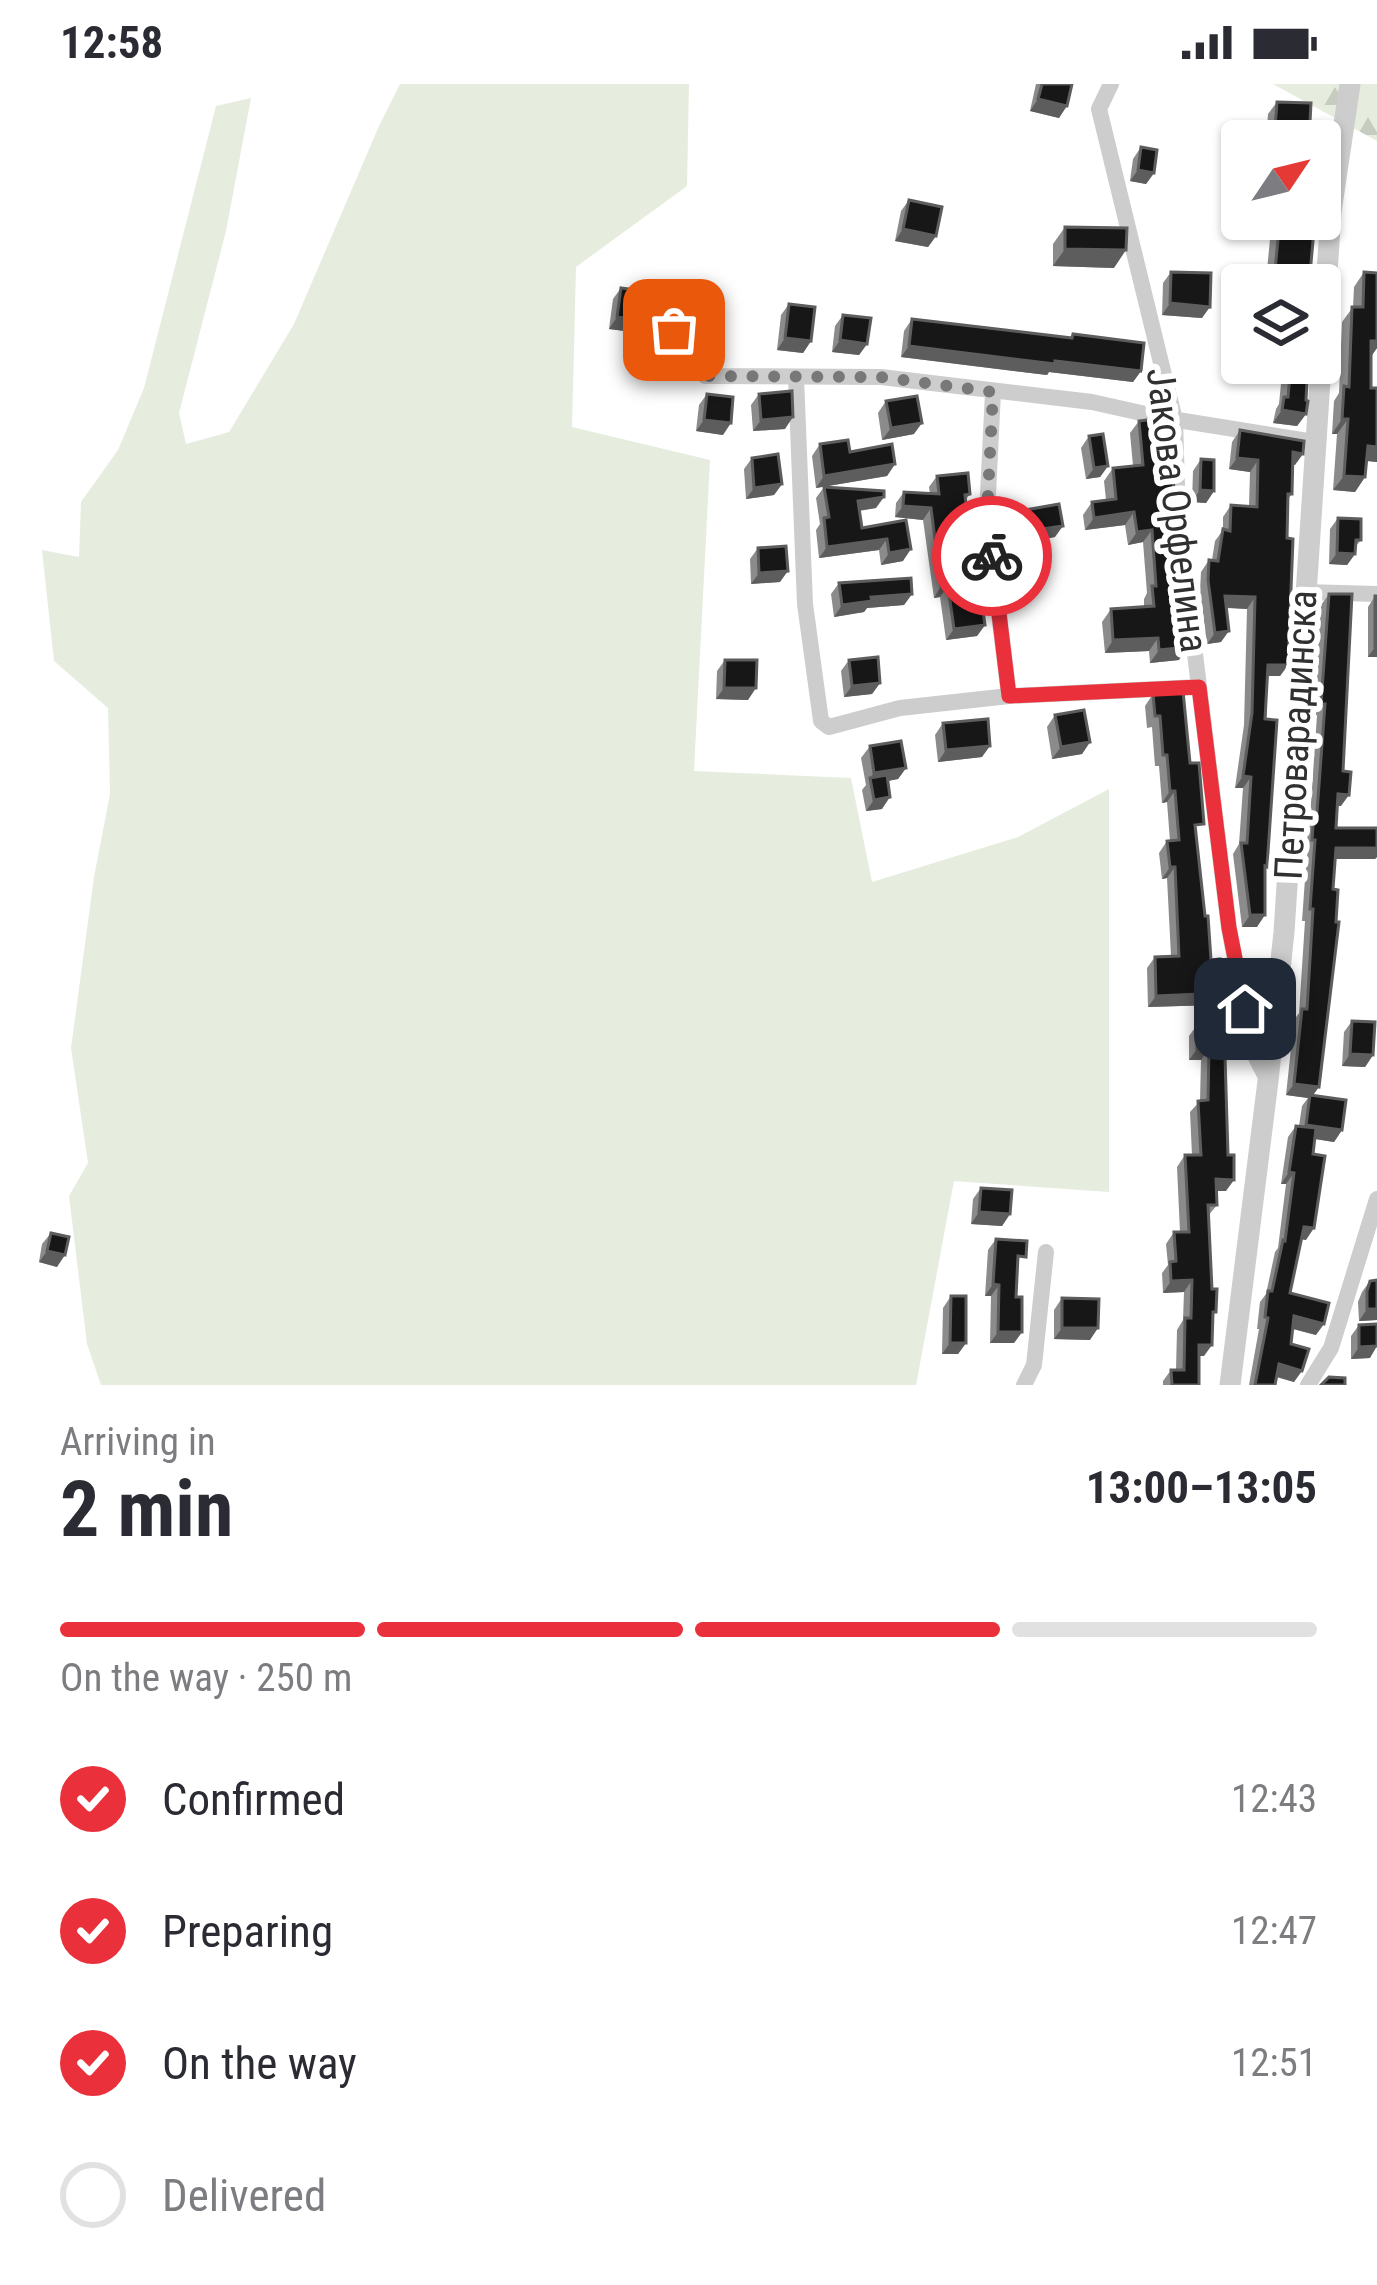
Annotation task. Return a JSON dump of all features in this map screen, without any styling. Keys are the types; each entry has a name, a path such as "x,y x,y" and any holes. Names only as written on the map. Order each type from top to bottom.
{"street":[{"name":"Јакова Орфелина","path":"1112,84 1099,109 1175,420 1178,517 1229,928 1252,1050 1268,1081"},
{"name":"Петроварадинска","path":"1230,1385 1284,932 1331,212 1350,84"},
{"path":"672,306 676,354 705,376 881,377 1092,402 1315,442"},
{"path":"796,377 805,604 821,721 829,728 900,708 1009,696 1199,687"},
{"path":"993,392 987,515 1009,696"},
{"path":"1304,592 1377,594"},
{"path":"1308,1385 1331,1348 1377,1199"},
{"path":"1024,1385 1034,1365 1046,1252"}],"green space":[{"path":"400,84 689,84 687,186 576,267 572,427 710,460 694,771 851,778 872,882 1018,837 1109,789 1109,1192 954,1181 916,1385 101,1385 87,1344 69,1196 88,1163 71,1048 110,794 108,708 54,661 42,550 79,557 81,502 118,450 144,388 216,106 251,98 226,231 179,413 186,444 229,432 294,324"},
{"path":"1273,84 1377,84 1377,141"}],"building":[{"path":"1042,84 1072,84 1067,106 1038,99"},
{"path":"1277,102 1311,103 1310,120 1276,120"},
{"path":"1141,147 1157,150 1154,173 1138,170"},
{"path":"909,200 942,207 936,236 903,229"},
{"path":"1065,227 1127,228 1126,250 1065,249"},
{"path":"1278,240 1313,240 1311,264 1276,264"},
{"path":"1171,272 1211,273 1210,307 1170,303"},
{"path":"1364,272 1377,273 1371,388 1377,388 1377,447 1368,446 1365,477 1344,476 1348,419 1342,419 1344,386 1349,387 1352,307 1363,307"},
{"path":"621,288 661,293 657,322 617,317"},
{"path":"789,304 815,307 811,341 785,338"},
{"path":"843,315 871,318 867,344 840,340"},
{"path":"912,319 1144,343 1141,371 909,346"},
{"path":"1289,384 1307,384 1306,414 1282,410 1284,397 1288,397"},
{"path":"792,391 793,417 761,420 759,394"},
{"path":"707,394 733,397 731,423 704,420"},
{"path":"917,396 922,423 891,428 886,401"},
{"path":"1169,417 1174,490 1167,491 1174,534 1178,534 1188,647 1159,650 1158,638 1113,640 1111,609 1154,606 1152,530 1137,532 1134,512 1094,518 1092,502 1116,499 1113,468 1143,465 1139,421"},
{"path":"1240,430 1304,441 1303,454 1293,452 1292,494 1288,494 1287,538 1293,539 1288,665 1268,665 1265,719 1277,720 1265,915 1250,915 1241,843 1247,843 1251,777 1243,776 1252,713 1255,597 1225,596 1229,631 1215,633 1208,580 1209,560 1218,561 1223,529 1230,531 1231,505 1257,507 1258,460 1237,458"},
{"path":"1103,434 1108,466 1094,468 1089,436"},
{"path":"848,440 850,452 892,444 895,464 824,476 820,444"},
{"path":"778,454 782,484 754,488 752,458"},
{"path":"1201,459 1214,460 1214,491 1200,490"},
{"path":"968,473 970,494 965,495 985,625 954,629 948,586 941,586 931,508 903,506 904,492 939,494 937,476"},
{"path":"824,487 884,491 884,497 858,501 862,528 906,520 911,549 889,553 887,539 827,547"},
{"path":"1059,504 1063,526 1028,531 1025,510"},
{"path":"1338,518 1361,519 1355,554 1337,553"},
{"path":"786,546 788,571 759,573 758,548"},
{"path":"911,578 912,594 842,605 839,583"},
{"path":"1329,594 1352,594 1343,771 1351,772 1349,795 1338,794 1336,828 1377,828 1377,848 1336,848 1333,889 1338,890 1339,922 1319,1087 1294,1084 1302,1009 1307,1009 1312,840"},
{"path":"1377,596 1377,647 1375,647"},
{"path":"878,657 880,683 852,686 849,660"},
{"path":"725,660 757,660 756,688 724,688"},
{"path":"1183,691 1190,763 1199,763 1204,824 1195,825 1205,916 1211,960 1220,959 1223,993 1156,996 1155,957 1179,956 1175,867 1170,867 1167,841 1179,840 1175,791 1170,791 1153,694"},
{"path":"1084,710 1090,742 1061,747 1055,715"},
{"path":"988,719 990,746 946,750 943,723"},
{"path":"901,741 906,768 874,773 870,746"},
{"path":"887,775 890,797 874,800 870,778"},
{"path":"1352,1021 1375,1022 1373,1055 1350,1054"},
{"path":"1224,1024 1228,1155 1234,1155 1234,1180 1216,1179 1217,1205 1208,1205 1212,1289 1217,1289 1212,1345 1199,1345 1199,1385 1172,1385 1171,1370 1184,1370 1185,1318 1191,1318 1192,1280 1171,1281 1170,1262 1176,1261 1174,1232 1189,1232 1185,1155 1201,1155 1198,1101 1208,1100 1209,1049 1197,1049 1197,1025"},
{"path":"1310,1095 1346,1100 1342,1130 1306,1125"},
{"path":"1296,1126 1316,1128 1313,1154 1325,1156 1314,1228 1304,1227 1290,1293 1329,1303 1324,1324 1294,1316 1291,1344 1309,1349 1302,1371 1279,1364 1275,1385 1255,1385 1268,1318 1268,1291 1272,1291 1285,1241"},
{"path":"981,1188 1012,1190 1010,1214 979,1212"},
{"path":"51,1233 69,1237 65,1255 47,1251"},
{"path":"996,1239 1027,1241 1026,1257 1018,1256 1016,1297 1022,1297 1022,1332 998,1332 999,1285 993,1284"},
{"path":"1377,1280 1377,1309 1367,1309 1370,1281"},
{"path":"951,1296 966,1296 966,1343 950,1343"},
{"path":"1062,1298 1099,1299 1098,1328 1062,1328"},
{"path":"1377,1324 1377,1346 1359,1347 1359,1325"},
{"path":"1329,1377 1345,1378 1345,1385 1321,1385"}],"way so far":[{"path":"674,330 676,354 705,376 881,377 993,392 987,515 992,556"}],"route":[{"path":"992,556 1009,696 1199,687 1229,928 1245,1009"}]}
